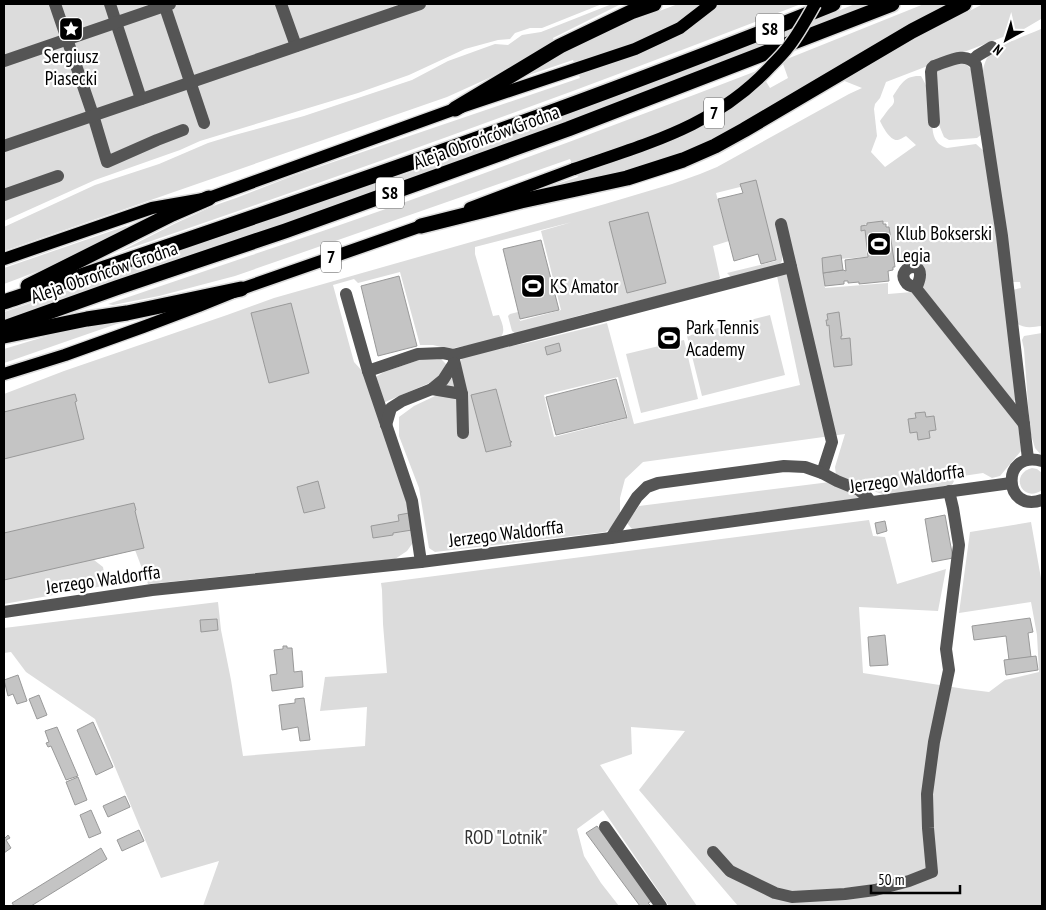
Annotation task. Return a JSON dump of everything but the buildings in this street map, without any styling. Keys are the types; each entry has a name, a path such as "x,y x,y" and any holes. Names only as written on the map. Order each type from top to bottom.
{"highway":[{"path":"455,109 560,46 631,12 654,4"},
{"name":"Aleja Obrońców Grodna","path":"4,302 315,197 706,54 834,4"},
{"name":"Aleja Obrońców Grodna","path":"4,328 285,231 568,129 892,4"},
{"path":"421,226 521,201 627,178 683,160 715,146 744,130 912,31 964,4"},
{"path":"4,298 172,214 209,198"},
{"name":"7","path":"4,336 240,289"}],"main road":[{"name":"Aleja Obrońców Grodna","path":"4,259 152,208 209,198 455,109 635,49 680,28 711,4"},
{"name":"7","path":"240,289 421,226 684,129 709,116 736,98 761,77 789,47 815,4"},
{"path":"4,374 65,355 143,327 240,289"}],"street":[{"path":"55,4 107,162 183,130"},
{"path":"110,4 141,99"},
{"path":"4,61 166,4 204,123"},
{"path":"281,4 296,46"},
{"path":"4,146 420,4"},
{"path":"973,60 992,47"},
{"path":"934,122 932,68 963,56 968,57 976,65 1002,236 1028,459"},
{"path":"4,195 58,176"},
{"path":"781,224 832,442 822,473"},
{"path":"368,371 418,354 443,353 454,359 791,267"},
{"path":"915,287 1024,424"},
{"path":"346,294 368,371 412,501 421,562"},
{"path":"386,425 391,408 402,401 432,389 443,380 454,359"},
{"path":"454,359 462,394 463,434"},
{"path":"432,389 462,394"},
{"path":"1042,461 1028,459 1017,465 1011,483 1017,496 1023,500 1030,502 1042,500"},
{"path":"611,538 637,496 647,487 658,483 784,466 805,467 859,490 871,502"},
{"name":"Jerzego Waldorffa","path":"4,612 152,590 421,562 611,538 1011,483"},
{"path":"714,852 730,871 775,893 792,897 875,890 909,881 932,872 927,794 934,742 949,670 946,648 959,545 949,492"},
{"path":"605,827 661,906"}],"green space":[{"path":"4,4 602,4 542,28 530,28 515,33 510,39 498,40 465,49 409,75 358,93 200,141 95,180 4,221"},
{"path":"612,4 621,4 553,38 554,41 489,78 447,97 4,251 4,227 95,185 159,164 208,143 304,116 412,80 448,61 495,44 508,45 522,35 541,32"},
{"path":"678,4 801,4 462,132 119,252 213,206 295,175 580,78 573,60 508,82 566,50 637,17 638,19"},
{"path":"855,4 871,4 584,116 4,320 4,312 464,153 688,70"},
{"path":"924,4 951,4 725,132 645,166 551,186 578,177 570,159 235,276 159,296 113,305 108,304 397,205 759,70 770,88 788,78 782,61"},
{"path":"983,4 1042,4 1042,326 1026,327 1016,323 1012,290 1021,288 1020,282 1011,282 983,71 987,59 994,50 1041,29 1041,19 1024,29 886,82 880,98 875,104 877,136 871,152 885,167 916,145 906,136 898,140 892,138 880,121 893,104 893,96 901,84 911,77 921,76 931,98 933,130 936,141 947,148 976,144 985,152 1009,329 1016,399 1013,402 921,289 922,282 912,270 902,262 891,261 888,222 865,224 867,257 823,260 825,288 888,283 888,294 912,292 1018,425 1021,451 1000,476 992,478 983,473 956,477 952,485 886,495 836,475 835,467 845,434 643,462 625,479 620,498 620,516 610,529 605,532 435,552 429,548 419,488 399,436 399,417 414,406 435,396 454,376 463,356 527,343 607,323 634,424 800,385 777,276 788,269 782,253 782,261 779,265 731,277 727,273 776,261 756,183 716,193 729,241 713,246 720,278 714,282 581,315 516,334 512,331 508,316 510,314 518,312 520,321 561,310 541,231 572,222 475,247 475,254 493,316 499,315 502,324 503,333 499,339 449,349 433,345 420,345 400,272 358,283 354,279 333,285 354,362 365,374 409,504 412,544 407,551 395,559 148,584 135,550 94,560 103,567 105,578 103,586 4,604 4,394 64,371 274,298 605,204 700,174 717,167 862,88 842,80","holes":["618,377 628,418 554,437 544,395"]},
{"path":"965,63 972,70 982,134 977,138 949,140 944,137 939,125 936,72 942,66"},
{"path":"126,226 127,228 65,261 4,284 4,268"},
{"path":"770,315 785,375 702,396 687,336"},
{"path":"128,320 4,363 4,349 67,330"},
{"path":"1042,333 1042,456 1035,448 1030,431 1022,340 1024,336"},
{"path":"684,340 698,399 641,413 626,354"},
{"path":"425,358 441,359 446,364 446,368 434,381 383,403 374,378 384,372"},
{"path":"1032,468 1042,473 1042,490 1029,493 1024,491 1020,481 1025,471"},
{"path":"830,482 859,494 859,498 632,529 627,523 639,506"},
{"name":"ROD \"Lotnik\"","path":"869,520 873,536 885,537 897,584 946,569 938,611 859,607 863,673 989,692 1005,680 1039,672 1037,635 1031,602 959,613 970,532 1031,522 1042,584 1042,906 738,906 639,790 685,731 631,727 632,754 600,765 697,906 669,906 603,810 577,829 584,856 601,883 619,906 203,906 219,861 161,878 95,719 26,672 11,652 4,653 4,628 218,602 221,630 243,756 365,746 367,707 320,711 325,677 387,673 381,583"}],"place":[{"name":"Sergiusz Piasecki","path":"71,29"},
{"name":"Klub Bokserski Legia","path":"879,244"},
{"name":"KS Amator","path":"533,286"},
{"name":"Park Tennis Academy","path":"669,338"}]}
